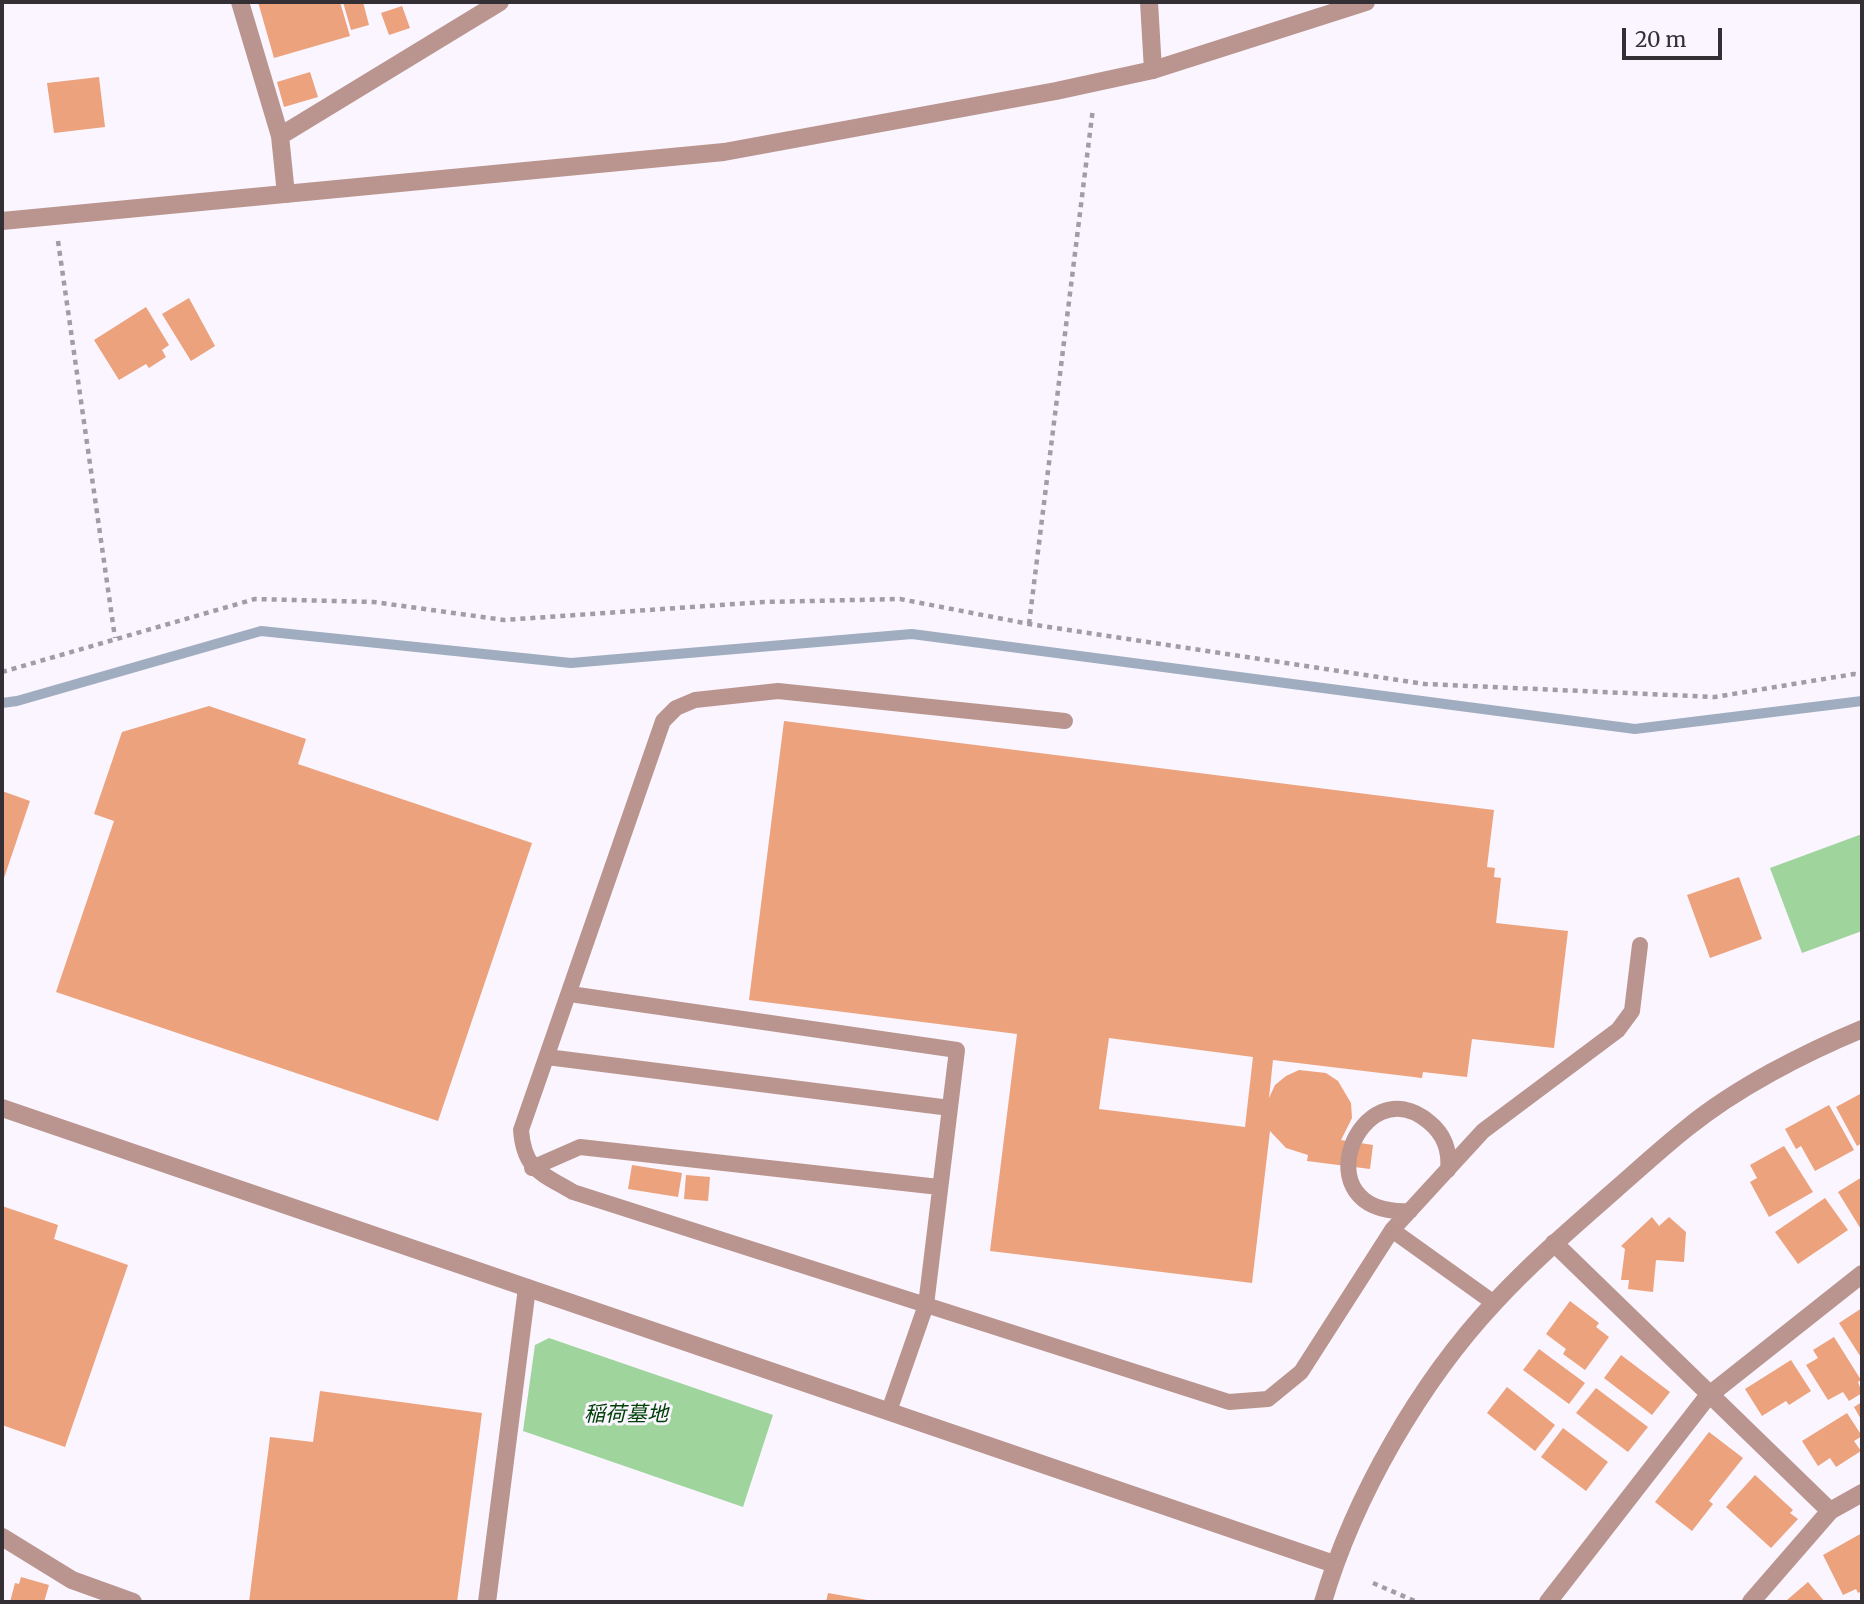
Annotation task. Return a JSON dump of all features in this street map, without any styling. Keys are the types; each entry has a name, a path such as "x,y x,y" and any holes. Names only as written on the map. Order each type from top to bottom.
{"street":[{"path":"240,2 280,136 286,194"},
{"path":"280,136 500,2"},
{"path":"1149,2 1153,70"},
{"path":"2,221 724,152 1153,70 1366,2"},
{"path":"1323,1602 1334,1564 1377,1472 1440,1370 1494,1303 1554,1243 1689,1126 1824,1045 1862,1029"},
{"path":"2,1108 1334,1564"},
{"path":"1554,1243 1830,1511"},
{"path":"1548,1602 1708,1395 1862,1274"},
{"path":"487,1602 527,1288"},
{"path":"1751,1602 1830,1511 1862,1493"},
{"path":"2,1537 72,1580 134,1602"}],"lane":[{"path":"1065,721 778,691 695,700 676,708 663,721 521,1130 523,1149 531,1168 573,1192 1229,1402 1268,1399 1301,1372 1392,1230 1483,1131 1618,1030 1632,1011 1640,945"},
{"path":"570,994 957,1050 926,1305 889,1411"},
{"path":"547,1056 950,1108"},
{"path":"1410,1210 1390,1212 1373,1206 1352,1183 1347,1152 1362,1125 1375,1115 1390,1111 1406,1111 1423,1116 1436,1128 1446,1143 1448,1170"},
{"path":"531,1168 580,1147 939,1187"},
{"path":"1392,1230 1494,1303"}],"path":[{"path":"1029,624 1096,82"},
{"path":"54,216 115,638"},
{"path":"2,672 255,598 374,602 504,620 764,602 900,599 1029,624 1425,684 1715,697 1854,674 1862,675"},
{"path":"1373,1583 1417,1602"}],"green space":[{"path":"1862,834 1862,931 1802,953 1770,868"},
{"name":"稲荷墓地","path":"549,1338 773,1415 743,1507 523,1431 535,1345"}],"building":[{"path":"258,2 340,2 350,36 274,58"},
{"path":"343,2 363,2 369,25 351,30"},
{"path":"402,6 410,28 389,35 381,13"},
{"path":"310,72 318,97 284,107 277,82"},
{"path":"99,77 105,127 54,133 47,83"},
{"path":"189,298 215,346 191,361 162,314"},
{"path":"146,307 169,345 162,350 166,357 149,368 146,364 119,380 94,340"},
{"path":"209,706 306,739 298,764 532,843 438,1121 56,992 114,821 94,814 122,732"},
{"path":"784,721 1494,810 1487,867 1495,868 1494,877 1501,878 1496,923 1568,931 1554,1048 1472,1039 1467,1077 1423,1072 1422,1078 1273,1060 1269,1098 1275,1085 1299,1070 1326,1073 1338,1081 1351,1103 1352,1118 1341,1140 1373,1145 1370,1169 1307,1161 1308,1155 1286,1148 1270,1131 1252,1283 990,1251 1017,1034 749,1000","holes":["1109,1038 1253,1057 1245,1127 1099,1109"]},
{"path":"2,791 30,801 2,884"},
{"path":"1739,877 1762,939 1710,958 1687,895"},
{"path":"1862,1093 1862,1143 1857,1146 1836,1107"},
{"path":"1829,1105 1854,1150 1815,1171 1801,1146 1796,1149 1785,1129"},
{"path":"1784,1146 1813,1192 1769,1217 1750,1182 1757,1178 1750,1165"},
{"path":"632,1165 682,1173 678,1197 628,1189"},
{"path":"686,1175 710,1177 708,1201 684,1199"},
{"path":"1862,1177 1862,1231 1838,1192"},
{"path":"1825,1198 1848,1230 1798,1264 1775,1232"},
{"path":"2,1206 58,1225 54,1239 128,1265 65,1447 2,1425"},
{"path":"1652,1217 1659,1226 1669,1217 1686,1232 1684,1262 1656,1260 1653,1292 1628,1289 1629,1280 1621,1280 1625,1249 1621,1246"},
{"path":"1570,1301 1599,1323 1596,1327 1609,1337 1585,1370 1563,1354 1566,1349 1546,1334"},
{"path":"1862,1308 1862,1359 1839,1323"},
{"path":"1834,1337 1861,1380 1858,1382 1862,1393 1849,1401 1843,1392 1828,1400 1806,1365 1818,1358 1813,1350"},
{"path":"1539,1349 1585,1383 1569,1404 1523,1370"},
{"path":"1621,1355 1670,1392 1652,1415 1604,1378"},
{"path":"1791,1360 1811,1391 1789,1405 1786,1401 1762,1416 1745,1389"},
{"path":"1507,1387 1555,1425 1535,1451 1487,1413"},
{"path":"1596,1388 1648,1427 1628,1452 1576,1413"},
{"path":"320,1391 482,1413 457,1602 249,1602 270,1437 313,1442"},
{"path":"1862,1402 1862,1421 1854,1407"},
{"path":"1847,1413 1862,1436 1854,1441 1861,1451 1836,1467 1830,1458 1818,1466 1802,1441"},
{"path":"1563,1428 1608,1462 1586,1491 1541,1457"},
{"path":"1709,1432 1743,1458 1709,1501 1713,1504 1692,1531 1655,1502"},
{"path":"1755,1475 1793,1510 1790,1513 1798,1519 1771,1548 1726,1507"},
{"path":"1862,1533 1862,1591 1858,1593 1856,1589 1843,1595 1823,1555"},
{"path":"21,1577 49,1585 44,1602 10,1602 15,1583 19,1584"},
{"path":"1808,1582 1825,1602 1787,1600"},
{"path":"828,1593 873,1601 873,1602 826,1602"}],"waterway":[{"path":"2,703 261,631 571,663 912,634 1635,729 1862,701"}]}
